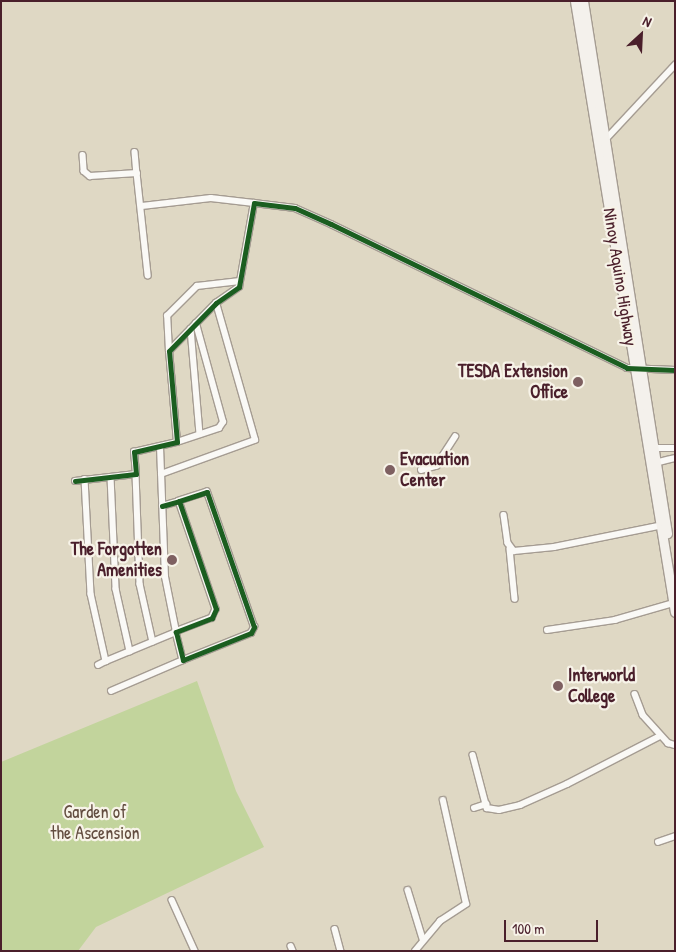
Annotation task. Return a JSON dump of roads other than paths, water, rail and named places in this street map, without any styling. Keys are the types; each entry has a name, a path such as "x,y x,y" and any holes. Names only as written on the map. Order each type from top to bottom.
{"main road":[{"name":"Ninoy Aquino Highway","path":"575,1 603,153 651,448 674,607"},
{"name":"Ninoy Aquino Highway","path":"584,1 596,111 606,140 603,153"},
{"name":"Ninoy Aquino Highway","path":"662,525 675,577"}],"street":[{"path":"606,140 675,65"},
{"path":"136,152 148,275"},
{"path":"83,155 84,171 90,176 137,173"},
{"path":"142,206 218,198 294,208 638,369 675,370"},
{"path":"169,351 216,303 238,290 254,203"},
{"path":"177,442 169,351 168,314 198,285 224,285 240,281"},
{"path":"224,285 224,297"},
{"path":"162,474 255,440 216,303"},
{"path":"194,327 200,434"},
{"path":"153,642 140,584 134,452 160,448 219,428 223,422 194,327"},
{"path":"421,470 436,466 455,437"},
{"path":"160,448 165,577 176,632 184,660"},
{"path":"651,448 675,448"},
{"path":"653,463 675,458"},
{"path":"75,481 136,474"},
{"path":"111,477 116,589 130,651"},
{"path":"85,479 91,594 106,661"},
{"path":"111,691 252,632 254,627 207,492 162,506"},
{"path":"98,665 212,618 216,612 179,501"},
{"path":"504,515 510,549 515,599"},
{"path":"510,549 554,547 662,525"},
{"path":"547,630 615,620 674,607"},
{"path":"635,694 642,715 660,736 675,745"},
{"path":"473,756 486,804 490,810 520,805 660,736"},
{"path":"419,949 423,939 440,921 466,904 443,801"},
{"path":"474,808 486,804"},
{"path":"658,842 675,836"},
{"path":"408,890 423,939"},
{"path":"172,900 195,951"},
{"path":"334,928 341,951"}],"place":[{"name":"TESDA Extension Office","path":"578,382"},
{"name":"Evacuation Center","path":"390,470"},
{"name":"The Forgotten Amenities","path":"172,560"},
{"name":"Interworld College","path":"558,686"}],"park label":[{"name":"Garden of the Ascension","path":"95,823"}]}
